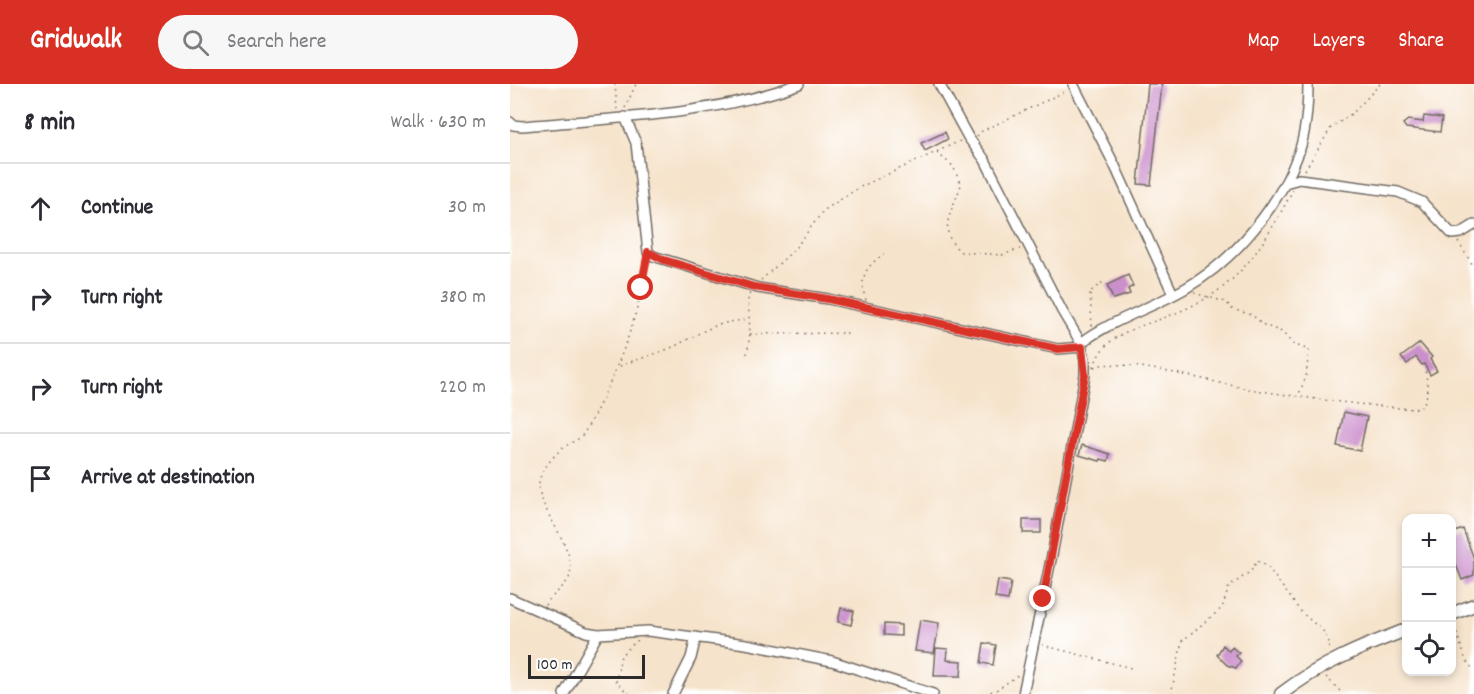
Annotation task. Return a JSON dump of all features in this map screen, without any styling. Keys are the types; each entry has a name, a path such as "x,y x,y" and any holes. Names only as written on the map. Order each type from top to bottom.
{"main road":[{"path":"1456,612 1474,605"},
{"path":"1281,694 1321,666 1359,647 1402,632"}],"street":[{"path":"511,125 622,117 735,104 799,84"},
{"path":"939,84 970,139 985,160 1082,345 1085,375 1053,550 1023,694"},
{"path":"622,117 636,143 648,252 664,260 756,287 1058,349 1082,345 1090,336 1185,289 1228,256 1285,183 1299,150 1308,84"},
{"path":"1074,86 1114,164 1173,294"},
{"path":"1285,183 1299,179 1398,192 1422,202 1452,234 1461,233 1474,225"},
{"path":"510,598 586,632 598,634 648,631 746,644 832,661 914,691 933,694"},
{"path":"564,694 598,634"},
{"path":"673,694 691,658 696,638"}],"path":[{"path":"615,84 622,117"},
{"path":"622,117 636,84"},
{"path":"1299,179 1331,128 1354,112 1380,84"},
{"path":"747,354 750,334 748,297 788,256 823,211 860,187 970,139 1074,86"},
{"path":"937,153 953,166 961,185 946,225 947,235 956,248 962,252 1002,255 1030,247"},
{"path":"1452,234 1474,267"},
{"path":"542,611 552,594 566,582 570,570 568,553 540,492 539,479 557,453 585,432 618,367 641,288 648,252"},
{"path":"873,310 863,291 864,274 871,263 884,254"},
{"path":"1090,336 1093,325 1090,292 1103,282"},
{"path":"1185,289 1226,302 1232,309 1252,315 1264,325 1282,332 1293,344 1309,350 1306,377 1298,396"},
{"path":"618,367 676,346 704,329 726,321 749,320"},
{"path":"750,334 849,333"},
{"path":"1085,375 1100,365 1112,365 1191,375 1247,389 1420,408 1426,401 1428,383 1425,370"},
{"path":"1171,694 1182,641 1222,608 1229,587 1251,571 1257,561 1267,566 1301,612 1324,632 1330,644 1321,666 1343,694"},
{"path":"1453,622 1466,661 1474,670"},
{"path":"629,694 616,682 621,655 648,631"},
{"path":"1032,643 1131,668"},
{"path":"985,694 998,689 1028,667"}],"building":[{"path":"1148,84 1162,84 1151,185 1138,184"},
{"path":"1424,116 1442,118 1440,132 1406,128 1403,124 1408,120 1423,122"},
{"path":"945,132 948,139 925,151 921,143"},
{"path":"1128,275 1133,286 1128,289 1130,294 1113,299 1107,285"},
{"path":"1420,343 1432,357 1430,359 1437,371 1430,375 1424,364 1422,365 1416,357 1407,364 1401,357"},
{"path":"1344,412 1367,417 1360,451 1337,446"},
{"path":"1082,445 1110,454 1108,461 1079,455"},
{"path":"1023,520 1041,520 1041,533 1023,533"},
{"path":"1463,529 1474,559 1474,575 1462,580 1456,564 1456,532"},
{"path":"998,580 1011,582 1008,600 995,598"},
{"path":"841,608 854,611 851,625 838,622"},
{"path":"920,620 939,623 934,653 915,651"},
{"path":"884,624 901,625 901,636 884,635"},
{"path":"984,643 996,645 993,665 981,663"},
{"path":"1223,645 1229,651 1232,647 1239,653 1236,656 1241,661 1236,668 1227,665 1217,655"},
{"path":"936,648 948,649 947,660 962,661 961,676 934,676"}],"route":[{"path":"641,288 648,252 664,260 754,287 828,299 914,320 987,332 1058,349 1082,347 1085,375 1043,599"}]}
